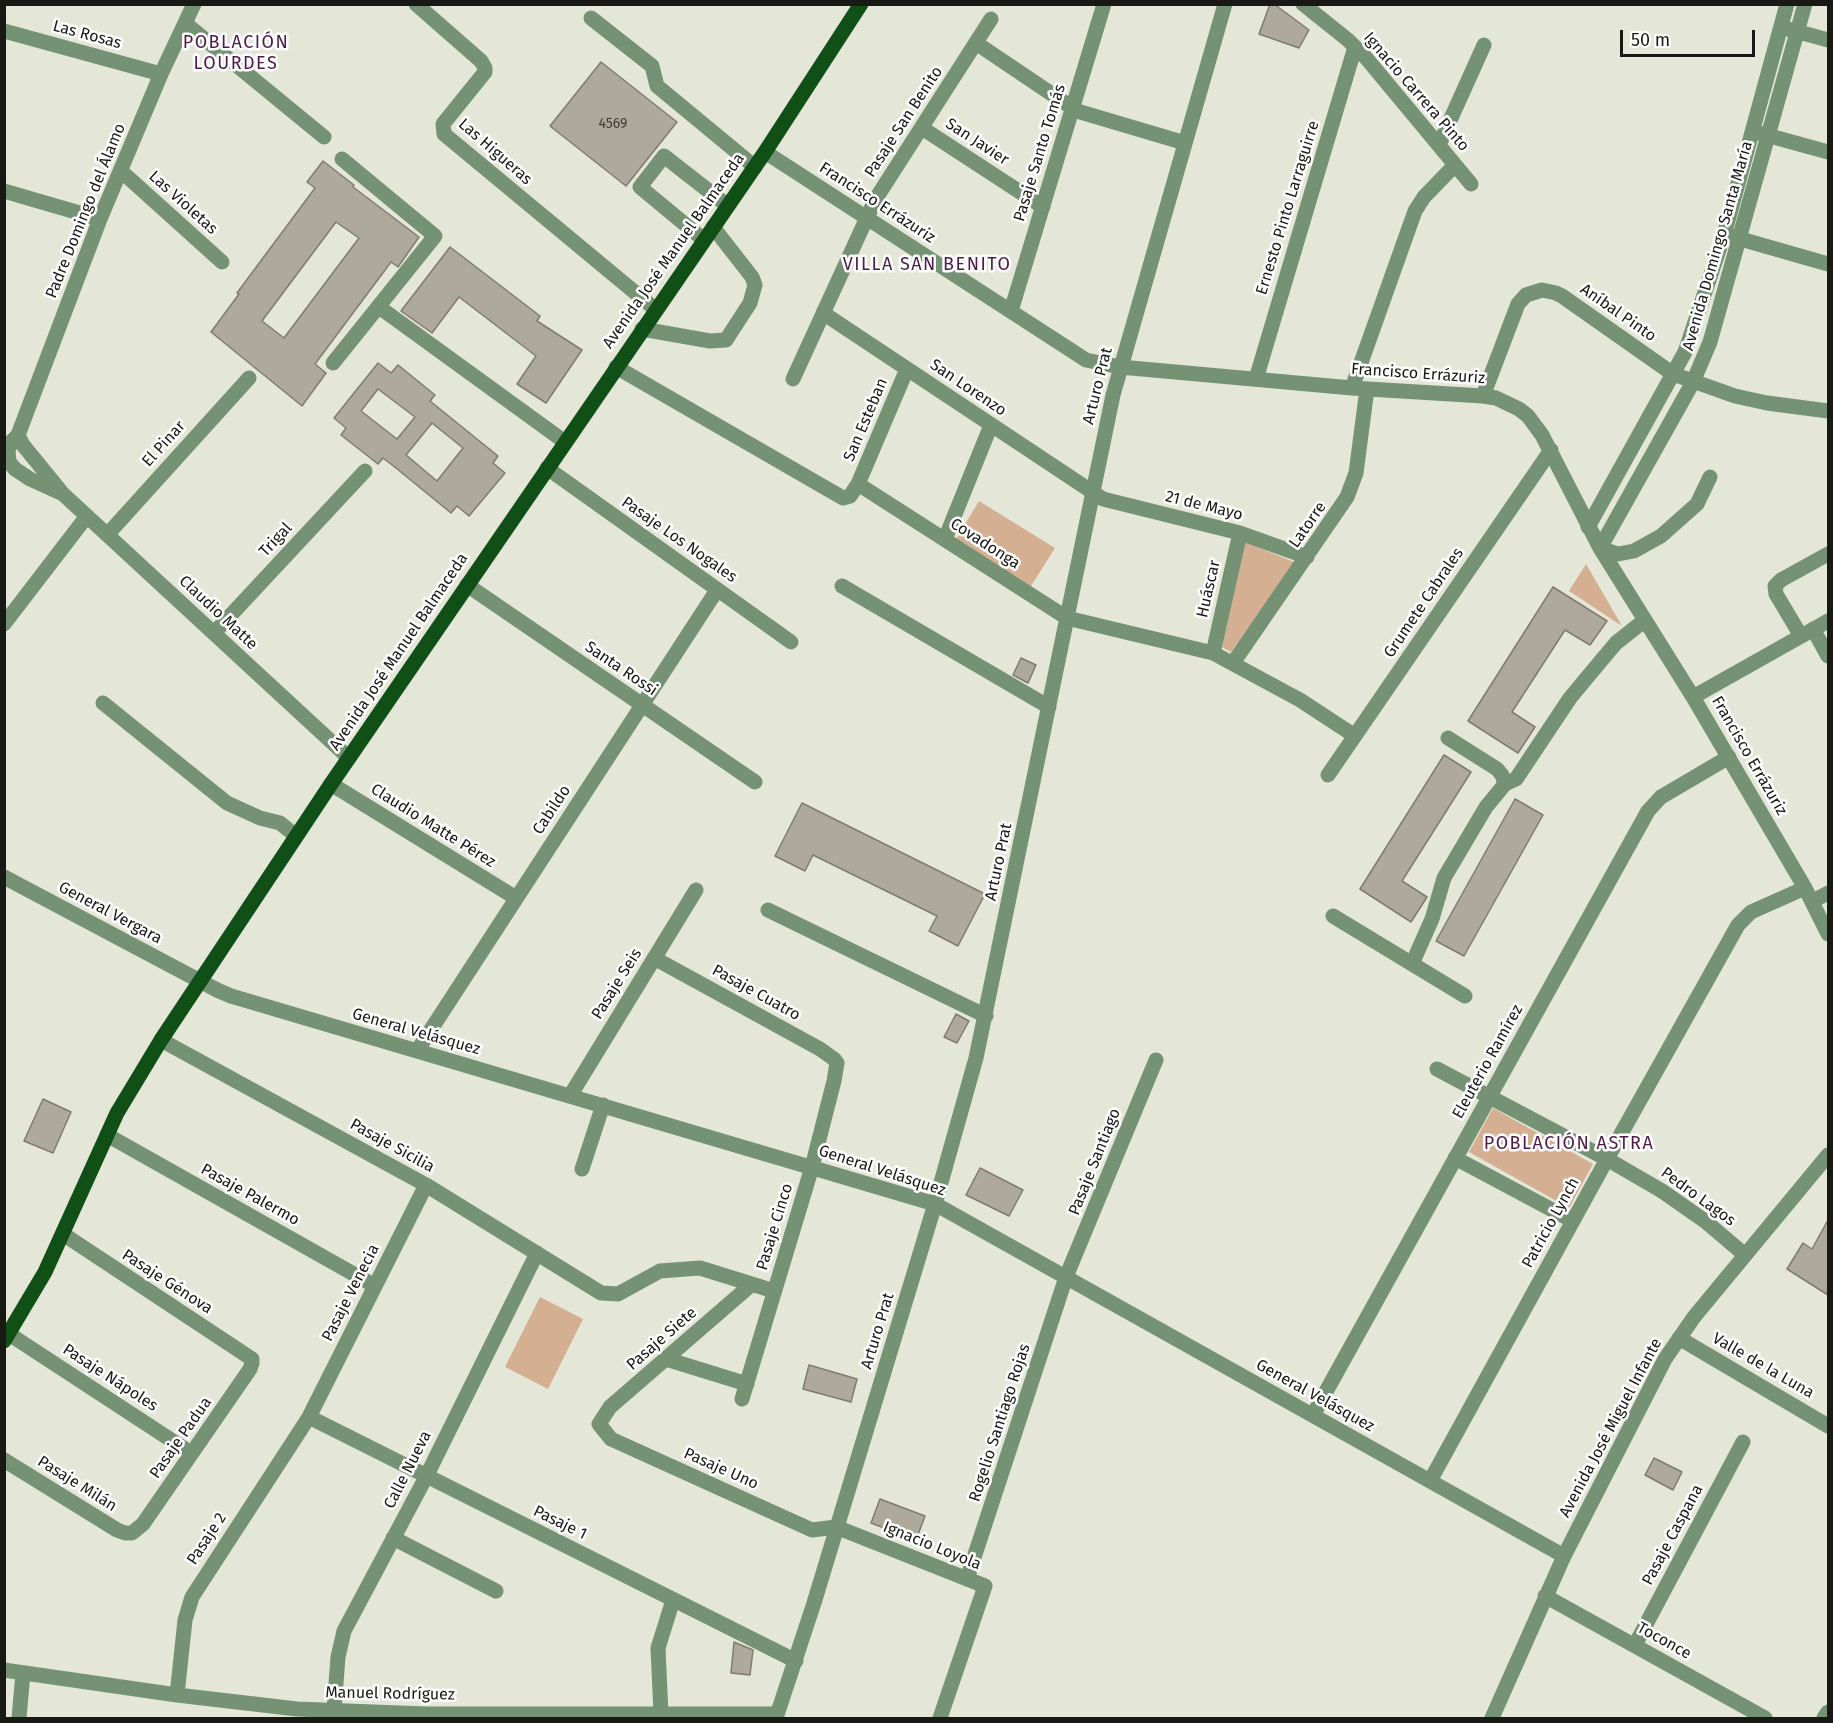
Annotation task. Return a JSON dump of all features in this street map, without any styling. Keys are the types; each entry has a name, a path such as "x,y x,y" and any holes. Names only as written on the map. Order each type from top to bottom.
{"main road":[{"name":"Avenida José Manuel Balmaceda","path":"7,1338 45,1272 117,1113 161,1040 331,784 765,152 861,4"}],"street":[{"name":"Padre Domingo del Álamo","path":"18,435 100,219 161,74 194,4"},
{"name":"Las Higueras","path":"416,4 482,61 485,68 485,72 443,124 444,134 656,309"},
{"name":"Pasaje Santo Tomás","path":"1011,311 1104,4"},
{"name":"Arturo Prat","path":"777,1716 796,1661 935,1204 976,1058 1120,367 1225,4"},
{"name":"Ignacio Carrera Pinto","path":"1303,4 1355,47 1471,184"},
{"name":"Avenida Domingo Santa María","path":"1588,527 1685,352 1695,327 1724,235 1787,4"},
{"name":"Avenida Domingo Santa María","path":"1600,548 1693,382 1710,342 1805,4"},
{"path":"591,18 652,66 657,86 754,167"},
{"name":"Pasaje San Benito","path":"794,379 875,200 992,19"},
{"path":"185,23 324,137"},
{"path":"1781,27 1828,40"},
{"name":"Las Rosas","path":"4,31 161,74"},
{"path":"976,43 1072,108 1090,116 1185,143"},
{"path":"1439,145 1484,45"},
{"name":"Ernesto Pinto Larraguirre","path":"1256,379 1355,47"},
{"name":"San Javier","path":"922,128 1043,207"},
{"path":"1752,131 1828,152"},
{"name":"Francisco Errázuriz","path":"765,152 1086,360 1120,367 1360,388 1483,396 1496,398 1519,409 1536,425 1551,450 1600,548 1693,697 1809,895 1828,934"},
{"path":"704,240 640,187 664,156 728,206"},
{"path":"333,363 435,236 342,159"},
{"name":"Latorre","path":"1233,663 1343,505 1351,489 1356,473 1360,388 1415,211 1424,197 1455,165"},
{"name":"Las Violetas","path":"121,171 222,262"},
{"path":"4,191 100,219"},
{"path":"642,329 710,341 726,340 750,303 755,285 752,277 713,227"},
{"path":"1724,235 1828,264"},
{"name":"Aníbal Pinto","path":"1483,396 1518,304 1526,295 1542,290 1556,293 1673,374 1735,396 1767,403 1828,411"},
{"path":"379,306 565,442"},
{"name":"San Lorenzo","path":"823,313 1092,493"},
{"path":"616,367 838,496 843,498 850,496 858,484"},
{"name":"San Esteban","path":"858,484 907,369"},
{"name":"El Pinar","path":"107,535 249,378"},
{"path":"945,539 991,425"},
{"name":"Claudio Matte","path":"63,494 30,479 12,466 8,458 8,450 18,435 23,445 63,494 349,758"},
{"name":"Grumete Cabrales","path":"1328,775 1551,450"},
{"name":"Pasaje Los Nogales","path":"547,468 791,642"},
{"name":"Trigal","path":"214,633 365,471"},
{"path":"1600,548 1618,554 1634,551 1661,536 1697,504 1710,477"},
{"name":"Covadonga","path":"858,484 1067,618 1213,653 1300,700 1355,736"},
{"name":"21 de Mayo","path":"1092,493 1114,503 1240,533 1307,557"},
{"path":"4,624 87,516"},
{"name":"Huáscar","path":"1213,653 1240,533"},
{"path":"1828,554 1781,580 1775,586 1776,594 1828,656"},
{"name":"Santa Rossi","path":"467,585 755,782"},
{"path":"842,586 1049,707"},
{"name":"Cabildo","path":"417,1051 717,590"},
{"path":"1412,964 1432,919 1444,878 1486,807 1505,784 1521,774 1570,698 1616,643 1645,620"},
{"path":"1693,697 1828,621"},
{"path":"102,703 227,803 260,818 280,823 296,836"},
{"path":"1448,738 1497,769 1505,784"},
{"name":"Eleuterio Ramírez","path":"1312,1415 1648,810 1661,797 1728,757"},
{"name":"Claudio Matte Pérez","path":"331,784 516,898"},
{"name":"General Vergara","path":"4,877 199,981"},
{"name":"Pasaje Seis","path":"570,1096 696,890"},
{"name":"Patricio Lynch","path":"1430,1481 1738,925 1751,912 1809,895 1828,893"},
{"path":"768,910 986,1016"},
{"path":"1333,916 1466,996"},
{"name":"Pasaje Cuatro","path":"654,958 820,1049 837,1063"},
{"name":"General Velásquez","path":"199,981 231,996 935,1204 1564,1556"},
{"name":"Pasaje Sicilia","path":"161,1040 426,1185 601,1293 618,1294 660,1271 700,1268 752,1284"},
{"name":"Pasaje Santiago","path":"1066,1277 1156,1060"},
{"name":"Pasaje Cinco","path":"742,1399 812,1167 837,1063"},
{"name":"Pedro Lagos","path":"1437,1069 1607,1159 1684,1205 1746,1255"},
{"path":"582,1168 603,1106"},
{"name":"Pasaje Palermo","path":"107,1135 375,1286"},
{"name":"Avenida José Miguel Infante","path":"1492,1719 1564,1556 1665,1359 1679,1338 1828,1155"},
{"path":"1455,1158 1573,1221"},
{"name":"Pasaje Venecia","path":"309,1417 426,1185"},
{"name":"Pasaje Génova","path":"63,1234 252,1359"},
{"name":"Calle Nueva","path":"327,1713 344,1631 426,1477 537,1252"},
{"name":"Rogelio Santiago Rojas","path":"967,1579 1066,1277"},
{"path":"752,1284 774,1291"},
{"name":"Pasaje Siete","path":"599,1424 610,1407 752,1284"},
{"name":"Pasaje Nápoles","path":"7,1338 191,1453"},
{"name":"Valle de la Luna","path":"1679,1338 1828,1426"},
{"name":"Pasaje Padua","path":"132,1533 143,1524 250,1370 252,1359"},
{"path":"666,1359 747,1384"},
{"name":"Pasaje 1","path":"309,1417 796,1661"},
{"name":"Pasaje 2","path":"177,1695 185,1620 192,1597 309,1417"},
{"name":"Pasaje Uno","path":"599,1424 611,1439 813,1530 836,1527"},
{"name":"Pasaje Caspana","path":"1635,1645 1743,1442"},
{"name":"Pasaje Milán","path":"4,1460 117,1530 132,1533"},
{"name":"Ignacio Loyola","path":"836,1527 985,1586 940,1719"},
{"path":"393,1538 496,1591"},
{"name":"Toconce","path":"1545,1596 1765,1719"},
{"path":"661,1714 658,1648 673,1600"},
{"name":"Manuel Rodríguez","path":"4,1670 296,1714 777,1716"},
{"path":"19,1719 23,1673"},
{"path":"1824,1719 1828,1712"}],"shaded area":[{"path":"979,501 1055,548 1031,586 956,539"},
{"path":"1245,542 1294,562 1231,652 1222,647"},
{"path":"1586,564 1622,626 1569,591"},
{"path":"1493,1108 1593,1164 1569,1208 1469,1152"},
{"path":"540,1297 583,1319 548,1389 505,1367"}],"building":[{"path":"1270,4 1274,4 1309,30 1299,48 1259,34"},
{"path":"601,62 677,122 626,186 550,126"},
{"path":"323,161 419,237 398,267 391,262 315,364 326,373 302,406 211,332 315,188 307,182","holes":["336,222 359,238 284,338 262,321"]},
{"path":"450,247 540,316 537,321 582,350 546,403 517,384 536,356 459,297 432,333 401,311"},
{"path":"378,363 391,373 398,365 435,395 430,401 498,456 493,463 505,473 469,516 457,506 451,513 383,458 378,464 341,435 346,428 334,418","holes":["378,389 415,417 397,439 361,411","432,423 463,448 437,481 406,455"]},
{"path":"1553,587 1607,621 1590,645 1565,630 1512,712 1535,727 1518,753 1468,721"},
{"path":"1021,658 1036,665 1028,683 1013,675"},
{"path":"1444,755 1471,772 1402,881 1427,897 1411,922 1360,889"},
{"path":"1515,799 1543,815 1464,956 1436,941"},
{"path":"802,803 985,894 958,946 929,931 937,916 813,855 805,871 775,856"},
{"path":"956,1014 969,1021 957,1043 944,1037"},
{"path":"43,1099 71,1112 53,1153 24,1141"},
{"path":"980,1168 1023,1190 1009,1216 966,1195"},
{"path":"1828,1220 1828,1295 1787,1269 1803,1243 1812,1249"},
{"path":"809,1365 857,1379 851,1402 803,1389"},
{"path":"1654,1458 1682,1472 1673,1490 1645,1475"},
{"path":"880,1499 925,1516 916,1540 871,1523"},
{"path":"734,1642 753,1650 750,1675 731,1673"}],"district":[{"name":"POBLACIÓN LOURDES","path":"236,53"},
{"name":"VILLA SAN BENITO","path":"927,265"},
{"name":"POBLACIÓN ASTRA","path":"1569,1144"}]}
